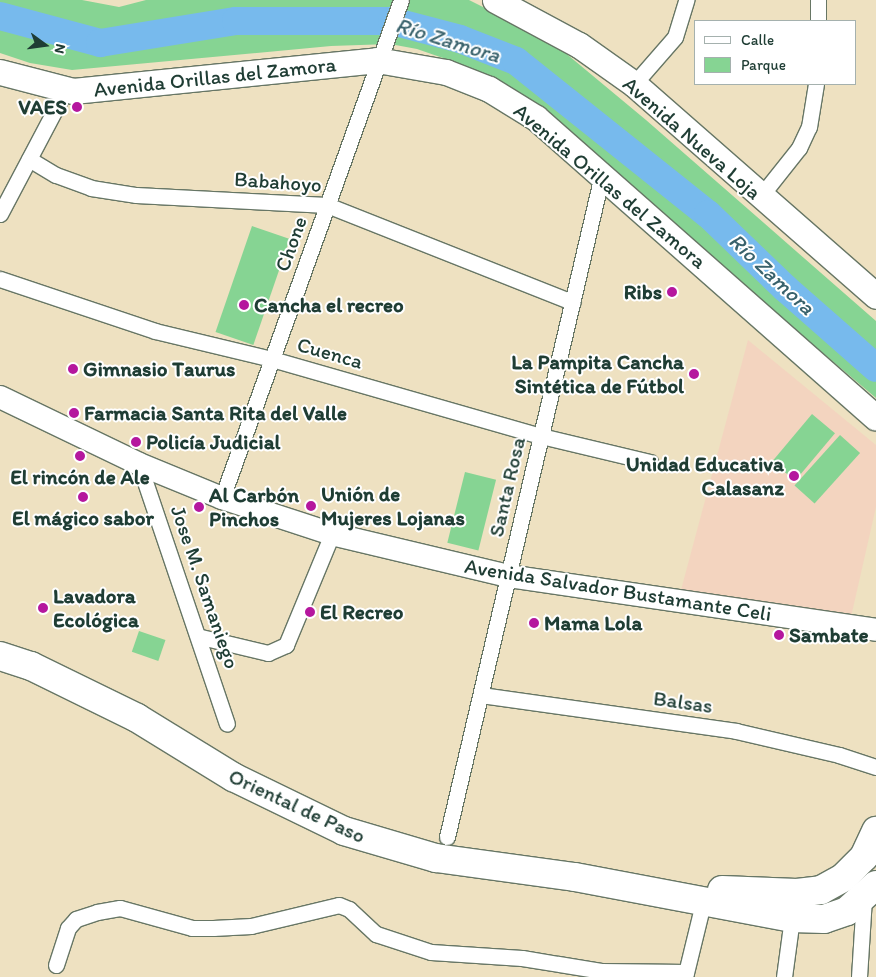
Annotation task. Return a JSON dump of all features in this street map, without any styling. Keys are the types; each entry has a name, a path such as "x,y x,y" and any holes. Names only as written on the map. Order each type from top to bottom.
{"highway":[{"name":"Oriental de Paso","path":"0,656 31,666 137,718 233,777 374,842 436,858 618,885 705,895"},
{"path":"705,895 797,893 821,890 870,859 876,831"},
{"path":"705,895 792,918 824,919 847,911 870,892"}],"main road":[{"name":"Avenida Nueva Loja","path":"495,0 579,45 634,84 760,197 876,296"},
{"name":"Avenida Orillas del Zamora","path":"0,72 66,90 377,60 446,72 489,89 536,118 876,418"},
{"name":"Avenida Salvador Bustamante Celi","path":"0,397 139,464 222,498 332,534 508,576 876,630"}],"street":[{"name":"Chone","path":"222,498 377,60 401,0"},
{"path":"634,84 674,37 686,0"},
{"path":"818,0 818,20"},
{"path":"760,197 799,148 809,127 816,85"},
{"path":"0,214 66,90"},
{"name":"Babahoyo","path":"29,159 56,175 91,188 136,195 327,205 572,302"},
{"name":"Santa Rosa","path":"447,837 602,176"},
{"name":"Cuenca","path":"0,279 155,331 272,359 541,436 650,462"},
{"name":"Jose M. Samaniego","path":"139,464 200,637 227,724"},
{"path":"200,637 268,653 286,645 332,534"},
{"name":"Balsas","path":"481,695 736,731 839,755 876,767"},
{"path":"859,977 870,892"},
{"path":"56,965 68,928 76,919 97,912 120,908 192,928 213,928 251,926 339,905 349,908 376,934 431,952 522,958 602,971 686,974 705,895"},
{"path":"784,977 792,918"}],"shaded area":[{"name":"Unidad Educativa Calasanz","path":"748,340 876,445 876,507 851,617 681,590"}],"green space":[{"path":"0,0 82,0 119,7 146,0 469,0 551,41 646,120 876,321 876,398 516,93 469,67 417,49 390,44 331,46 72,70 30,63 0,53"},
{"path":"252,226 290,239 253,345 216,332"},
{"path":"812,414 835,433 795,481 772,461"},
{"path":"840,435 860,453 815,504 794,486"},
{"path":"465,472 496,480 478,551 447,543"},
{"path":"139,631 165,640 158,661 132,652"}],"waterway":[{"name":"Río Zamora","path":"0,16 100,43 236,21 392,21 460,39 516,61 708,214 785,288 876,368"}],"place":[{"name":"VAES","path":"77,107"},
{"name":"Ribs","path":"672,292"},
{"name":"Cancha el recreo","path":"244,305"},
{"name":"Gimnasio Taurus","path":"73,369"},
{"name":"La Pampita Cancha Sintética de Fútbol","path":"694,374"},
{"name":"Farmacia Santa Rita del Valle","path":"74,413"},
{"name":"Policía Judicial","path":"136,442"},
{"name":"El rincón de Ale","path":"80,456"},
{"name":"Unidad Educativa Calasanz","path":"794,476"},
{"name":"El mágico sabor","path":"83,497"},
{"name":"Unión de Mujeres Lojanas","path":"311,506"},
{"name":"Al Carbón Pinchos","path":"199,507"},
{"name":"Lavadora Ecológica","path":"43,608"},
{"name":"El Recreo","path":"310,612"},
{"name":"Mama Lola","path":"534,623"},
{"name":"Sambate","path":"779,635"}]}
